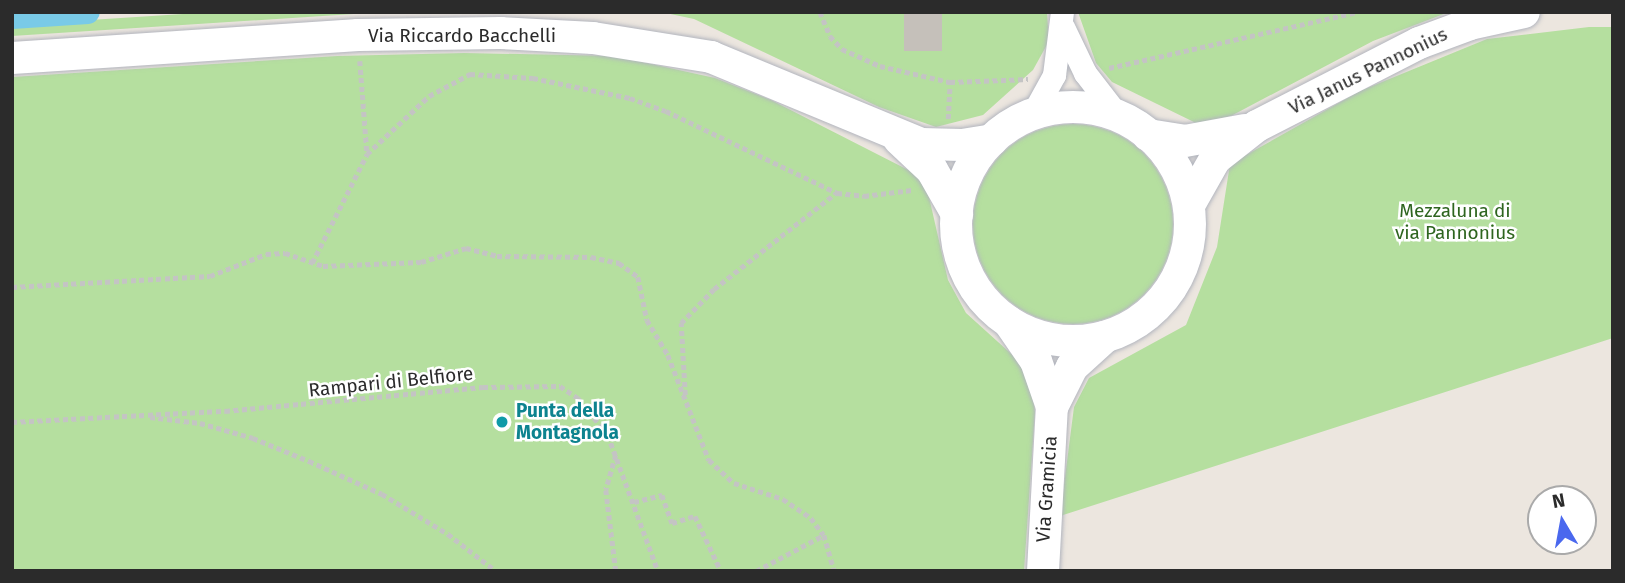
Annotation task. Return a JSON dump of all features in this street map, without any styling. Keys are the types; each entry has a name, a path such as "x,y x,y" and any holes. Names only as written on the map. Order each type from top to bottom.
{"main road":[{"name":"Via Janus Pannonius","path":"1148,135 1167,140 1206,140 1256,126 1419,43 1471,24 1524,12"},
{"name":"Via Riccardo Bacchelli","path":"12,58 358,35 543,34 680,50 776,82 895,136 944,146 992,140"},
{"name":"Via Gramicia","path":"1043,571 1052,407 1036,361 1009,322 976,290 965,270 957,214 973,165 992,140 1032,115 1076,108 1119,117 1148,135 1179,174 1189,205 1187,253 1175,283 1152,311 1105,337 1072,367 1052,407"},
{"name":"Via Janus Pannonius","path":"1189,205 1215,159 1256,126"},
{"name":"Via Riccardo Bacchelli","path":"895,136 932,170 957,214"},
{"name":"Via Gramicia","path":"1009,322 1058,340 1105,337"}],"street":[{"name":"Via Gramicia","path":"1032,115 1054,75 1063,19"},
{"name":"Via Gramicia","path":"1063,19 1085,73 1119,117"}],"path":[{"path":"820,12 830,36 842,48 909,75 950,82 1054,75"},
{"path":"1085,73 1357,12"},
{"path":"358,35 367,154"},
{"path":"312,263 367,154 389,130 450,81 489,73 590,87 654,106 837,193 894,194 920,184"},
{"path":"685,401 681,323 713,289 837,193"},
{"path":"12,287 210,276 266,254 285,253 312,263 421,261 466,248 497,256 591,257 619,263 638,277 647,320 668,355 697,437 719,473 734,483 798,507 824,535 834,571"},
{"name":"Rampari di Belfiore","path":"12,422 136,416 536,384 560,386 578,398 599,422 616,454 658,571"},
{"path":"136,416 200,423 253,438 309,461 382,494 448,534 496,571"},
{"path":"616,454 606,490 616,571"},
{"path":"634,502 662,495 673,523 695,516 721,571"},
{"path":"756,571 824,535"}],"green space":[{"path":"214,12 384,12 12,36 12,25"},
{"path":"661,12 1047,12 1049,41 1033,70 983,115 936,127 879,107 694,19"},
{"path":"1078,12 1449,12 1373,41 1231,116 1198,124 1112,82 1096,63"},
{"name":"Mezzaluna di via Pannonius","path":"1589,27 1613,27 1613,338 1060,516 1074,407 1089,378 1186,325 1217,247 1230,164 1360,91 1487,39"},
{"path":"464,53 615,56 715,78 771,100 918,175 929,197 948,280 966,313 1019,361 1032,391 1035,412 1024,571 12,571 12,77 337,56"},
{"path":"1073,124 1111,131 1144,153 1166,186 1173,224 1166,262 1144,295 1111,317 1073,324 1035,317 1002,295 980,262 973,224 980,186 1002,153 1035,131"}],"building":[{"path":"904,12 942,12 942,51 904,51"}],"waterway":[{"path":"12,17 88,12"}],"place":[{"name":"Punta della Montagnola","path":"502,422"}]}
